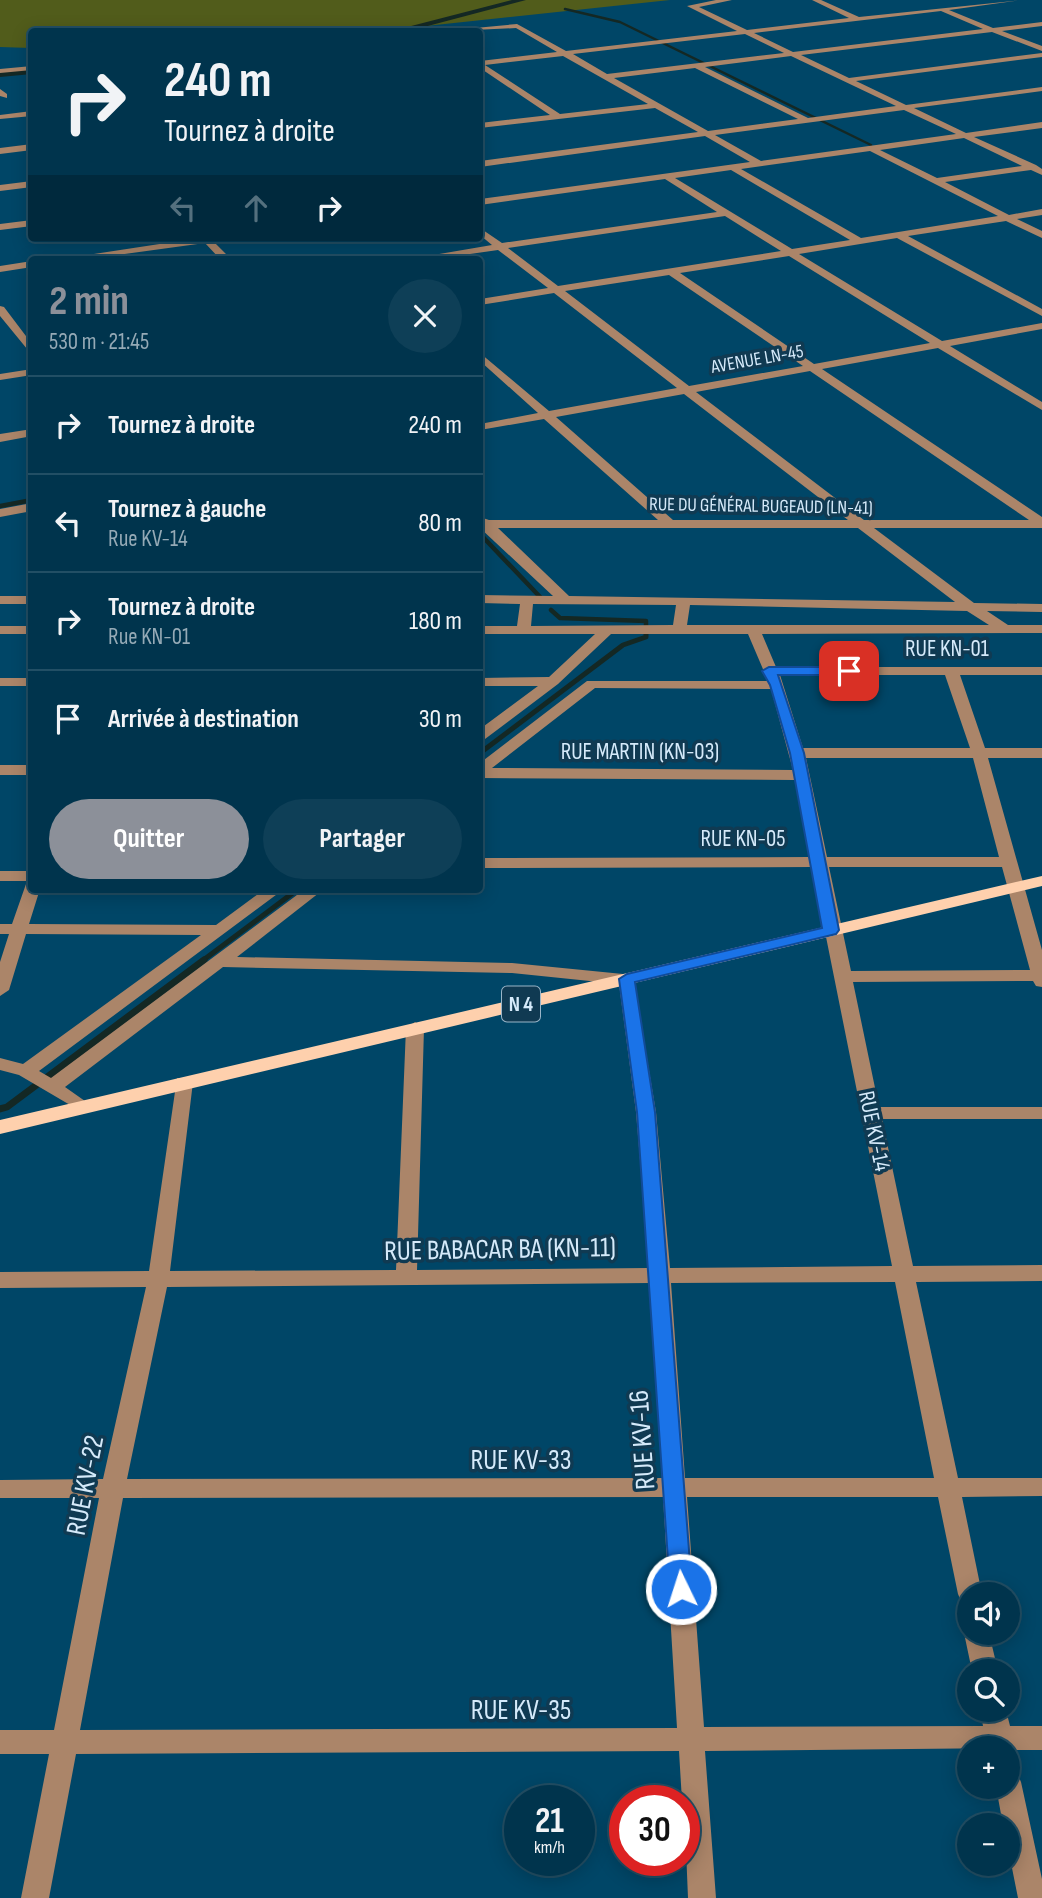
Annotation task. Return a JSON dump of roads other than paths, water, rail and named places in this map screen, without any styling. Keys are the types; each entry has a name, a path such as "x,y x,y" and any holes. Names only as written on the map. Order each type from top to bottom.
{"main road":[{"name":"N 4","path":"0,1127 1042,881"}],"street":[{"path":"729,0 691,6 965,136 1037,167 1042,172"},
{"path":"815,0 858,19"},
{"path":"916,0 1042,49"},
{"path":"483,64 1017,0"},
{"path":"608,76 1042,24"},
{"path":"476,28 514,25 758,163"},
{"path":"847,80 1042,55"},
{"path":"15,57 28,66"},
{"path":"483,66 557,116"},
{"path":"697,66 806,120"},
{"path":"0,71 28,68"},
{"path":"0,78 28,75"},
{"path":"483,164 1042,89"},
{"path":"483,126 656,105"},
{"path":"0,117 28,114"},
{"path":"483,202 1042,125"},
{"path":"0,151 28,148"},
{"path":"870,148 1042,235"},
{"path":"732,167 861,242"},
{"path":"936,181 1037,167"},
{"path":"666,176 1042,407"},
{"path":"0,188 28,184"},
{"path":"483,302 1042,212"},
{"path":"436,256 727,214"},
{"path":"0,227 28,224"},
{"path":"483,234 968,606 1003,628"},
{"path":"900,236 1042,313"},
{"path":"87,256 184,242"},
{"path":"208,242 223,256"},
{"path":"0,269 28,265"},
{"path":"672,272 816,367 1042,524"},
{"path":"0,309 28,347"},
{"name":"AVENUE LN-45","path":"483,426 1042,326"},
{"path":"18,334 28,333"},
{"path":"483,359 669,523"},
{"path":"0,377 28,373"},
{"path":"1027,397 1042,394"},
{"path":"0,438 28,433"},
{"path":"0,513 28,509"},
{"path":"0,519 28,520"},
{"name":"RUE DU GÉNÉRAL BUGEAUD (LN-41)","path":"483,522 863,526 1042,524"},
{"path":"483,524 565,600"},
{"path":"483,599 1042,608"},
{"path":"0,600 28,600"},
{"path":"524,630 527,600"},
{"path":"679,629 684,601"},
{"path":"483,734 553,681 608,629"},
{"name":"RUE KV-14","path":"752,629 773,678 797,753 831,930 967,1582"},
{"path":"483,630 1042,629"},
{"path":"0,630 28,630"},
{"path":"842,977 1041,977 979,753 951,671"},
{"name":"RUE KN-01","path":"483,769 588,685 951,671 1042,671"},
{"path":"483,682 553,681"},
{"path":"0,682 28,682"},
{"path":"797,753 1042,753"},
{"path":"0,770 28,770"},
{"name":"RUE MARTIN (KN-03)","path":"483,771 801,775"},
{"name":"RUE KN-05","path":"483,863 817,860 1007,862"},
{"path":"0,876 28,876"},
{"path":"0,990 30,893"},
{"path":"40,1079 221,930 271,893"},
{"path":"40,1079 222,962 311,893"},
{"path":"0,929 221,930"},
{"path":"222,962 512,968 627,979"},
{"name":"RUE KV-16","path":"627,979 646,1112 660,1274 702,1898"},
{"path":"406,1278 415,1028"},
{"path":"0,1064 40,1079 82,1106"},
{"name":"RUE KV-22","path":"35,1898 113,1489 158,1280 184,1083"},
{"path":"871,1113 1042,1113"},
{"name":"RUE BABACAR BA (KN-11)","path":"0,1280 1042,1273"},
{"name":"RUE KV-33","path":"0,1489 1042,1487"},
{"name":"RUE KV-35","path":"1020,1741 1042,1738"},
{"name":"RUE KV-35","path":"0,1742 691,1740 957,1743"},
{"path":"1012,1799 1032,1898"}],"waterway":[{"path":"408,28 522,0"},
{"path":"565,9 620,22 871,145"},
{"path":"0,74 28,71"},
{"path":"0,506 28,501"},
{"path":"483,537 542,599"},
{"path":"483,751 623,645 646,637 646,621 560,618 551,610"},
{"path":"202,961 293,893"},
{"path":"0,1109 7,1107 204,960"}]}
